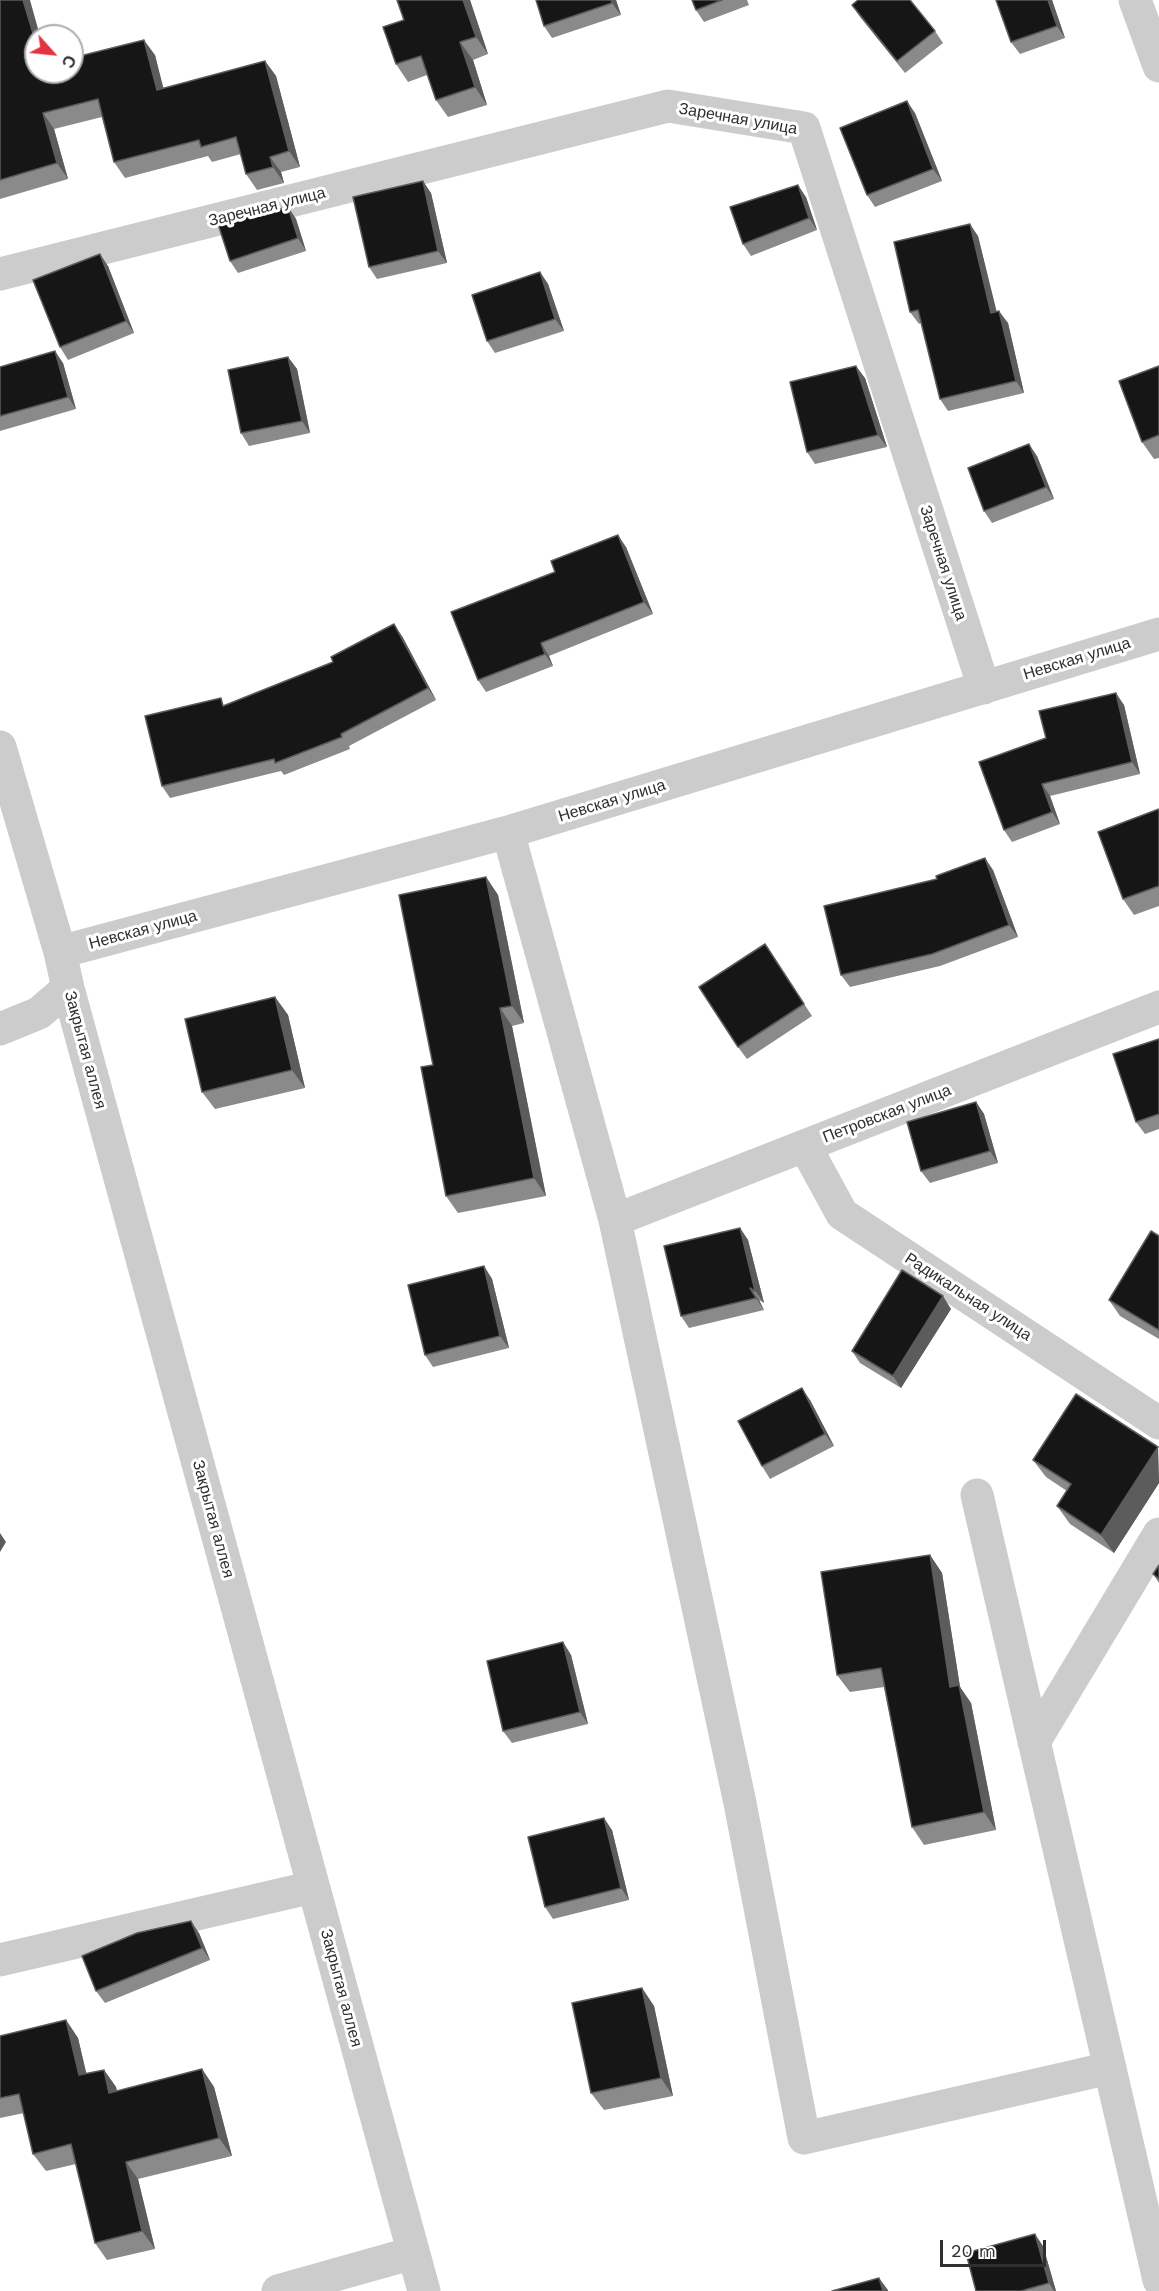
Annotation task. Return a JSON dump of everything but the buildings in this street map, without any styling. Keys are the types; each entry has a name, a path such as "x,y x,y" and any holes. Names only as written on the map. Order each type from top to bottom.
{"lane":[{"path":"1135,0 1159,66"},
{"name":"Заречная улица","path":"0,274 668,106 804,128 984,688"},
{"name":"Невская улица","path":"60,952 508,832 1159,634"},
{"name":"Закрытая аллея","path":"0,747 60,952 424,2291"},
{"path":"508,832 615,1221 740,1803 804,2138 1110,2068"},
{"path":"0,1029 39,1013 68,988"},
{"name":"Петровская улица","path":"615,1221 1159,1007"},
{"name":"Радикальная улица","path":"805,1146 842,1214 1159,1423"},
{"path":"977,1495 1159,2280"},
{"path":"1034,1742 1159,1534"},
{"path":"0,1960 313,1887"},
{"path":"279,2291 413,2253"}]}
